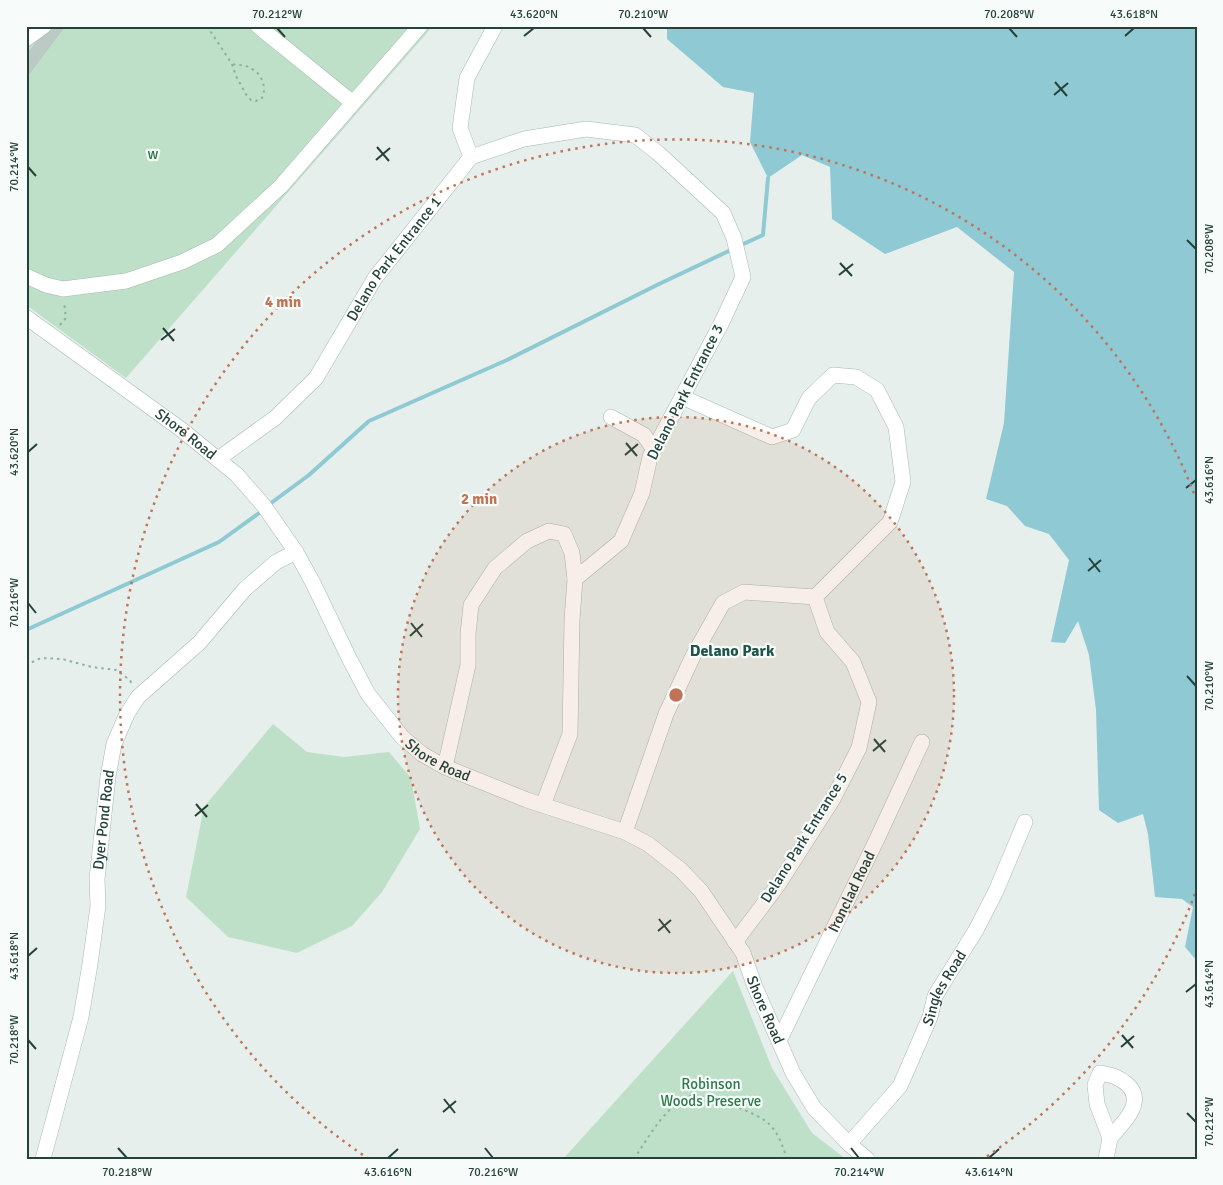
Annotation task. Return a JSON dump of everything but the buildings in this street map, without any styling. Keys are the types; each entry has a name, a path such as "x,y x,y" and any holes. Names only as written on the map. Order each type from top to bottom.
{"street":[{"path":"26,39 44,26"},
{"path":"258,26 353,103"},
{"path":"26,276 46,285 63,289 126,281 182,262 217,245 280,186 420,26"},
{"path":"471,157 460,128 467,78 495,26"},
{"name":"Delano Park Entrance 3","path":"471,157 524,139 586,129 635,135 658,153 723,213 734,238 743,277 721,324 650,457 642,493 621,541 575,579"},
{"name":"Delano Park Entrance 1","path":"218,459 275,418 316,378 375,278 471,157"},
{"name":"Shore Road","path":"26,317 135,395 238,475 264,506 296,552 368,694 402,737 422,754 445,767 543,805 625,832 648,844 681,870 701,891 743,952 754,987 793,1074 814,1108 849,1144 867,1159"},
{"path":"625,832 666,714 693,656 723,604 744,592 815,597 890,522 903,482 896,427 877,390 856,377 833,375 809,398 792,430 772,437 682,397"},
{"path":"611,417 644,435 654,450"},
{"path":"445,767 468,665 468,634 471,605 495,568 527,541 549,531 564,534 572,553 575,579 572,620 570,734 543,805"},
{"name":"Dyer Pond Road","path":"44,1159 81,1017 98,906 97,879 108,777 114,744 126,714 138,697 199,643 244,589 276,562 296,552"},
{"name":"Delano Park Entrance 5","path":"735,942 778,885 828,807 859,748 868,702 853,662 828,632 815,597"},
{"name":"Ironclad Road","path":"779,1041 922,742"},
{"name":"Singles Road","path":"849,1144 900,1086 930,1017 935,996 976,930 996,891 1025,822"},
{"path":"1106,1159 1110,1138"}],"path":[{"path":"207,26 232,64 247,96 251,100 256,101 262,98 265,88 261,78 254,69 232,64"},
{"path":"58,329 66,318 63,289"},
{"path":"26,665 41,658 62,659 92,667 116,670 130,680 138,697"},
{"path":"634,1159 669,1110 678,1102 690,1096 710,1097 758,1116 770,1123 780,1138 787,1159"}],"green space":[{"name":"w","path":"26,26 433,26 126,378 26,305"},
{"path":"273,724 307,752 344,757 389,752 411,778 420,829 382,892 352,926 297,953 228,937 186,897 204,807"},
{"name":"Robinson Woods Preserve","path":"733,971 772,1068 812,1133 846,1159 563,1159"}],"water":[{"path":"667,26 1197,26 1197,961 1185,947 1193,907 1182,899 1155,897 1148,834 1143,814 1118,823 1099,810 1096,710 1089,655 1078,621 1065,643 1051,642 1069,560 1049,534 1025,526 1007,506 986,499 1004,423 1014,272 957,227 885,254 832,219 830,167 802,155 768,178 750,142 754,93 723,87 667,39"}],"waterway":[{"path":"739,246 763,235 768,178"},
{"path":"267,506 309,475 369,421 507,360 733,249"},
{"path":"26,630 219,542 262,511"}],"district":[{"name":"Delano Park","path":"732,651"}]}
